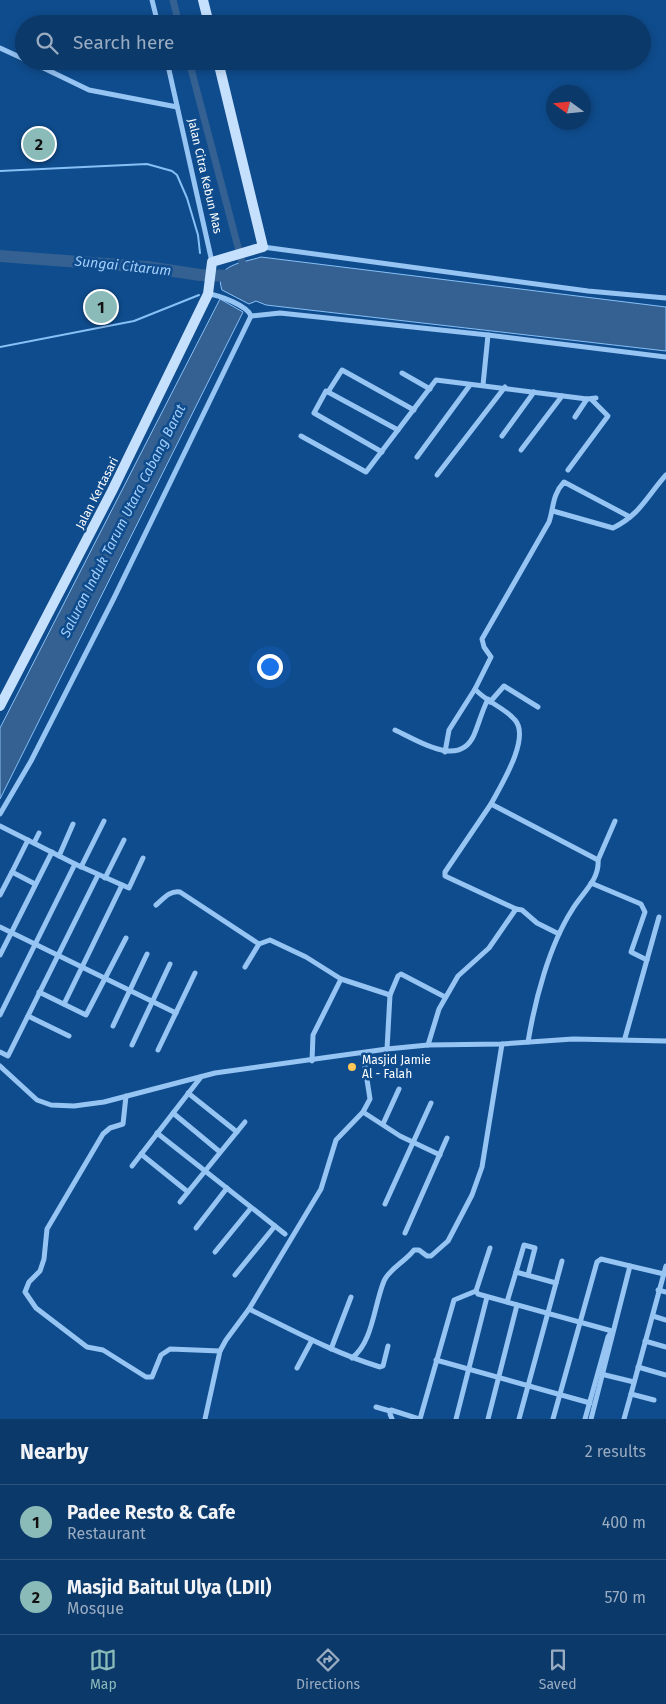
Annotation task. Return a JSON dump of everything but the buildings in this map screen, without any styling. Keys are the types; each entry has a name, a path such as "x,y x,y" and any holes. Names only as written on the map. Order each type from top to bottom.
{"street":[{"path":"152,0 156,15"},
{"path":"203,0 207,15"},
{"path":"0,48 15,54"},
{"name":"Jalan Citra Kebun Mas","path":"48,70 89,90 177,106 211,265 208,291"},
{"path":"169,70 177,106"},
{"path":"220,70 263,247"},
{"path":"211,265 263,247 588,291 666,298"},
{"path":"208,291 247,310 251,316"},
{"name":"Jalan Kertasari","path":"0,706 112,490 208,291"},
{"path":"251,316 280,313 488,335 666,357"},
{"path":"0,814 31,761 87,651 251,316"},
{"path":"483,384 488,335"},
{"path":"382,452 314,413 326,391 328,392 342,370 414,410"},
{"path":"402,373 430,389"},
{"path":"302,436 366,472 430,389 440,379 470,385 483,384 592,399 608,416 568,470"},
{"path":"417,457 470,385"},
{"path":"437,475 505,388"},
{"path":"328,392 398,430"},
{"path":"502,436 534,392"},
{"path":"521,450 562,396"},
{"path":"575,416 592,399"},
{"path":"553,511 609,528 620,524 645,504 666,475"},
{"path":"445,752 449,730 475,689 491,657 484,647 482,639 553,511 552,501 564,482 630,517"},
{"path":"395,730 445,752 456,752 466,746 474,736 478,717 489,700 504,686 538,707"},
{"path":"475,689 515,720 519,730 515,756 491,804 447,869 445,876 516,909 522,910 537,923 559,934"},
{"path":"491,804 598,860"},
{"path":"81,867 104,821"},
{"path":"528,1042 539,988 559,934 572,909 583,897 599,867 598,860 615,821"},
{"path":"58,856 73,824"},
{"path":"0,826 58,856 129,888 142,858"},
{"path":"34,843 39,833"},
{"path":"0,895 28,840"},
{"path":"105,878 124,840"},
{"path":"0,955 52,852"},
{"path":"0,1015 75,864"},
{"path":"12,872 35,884"},
{"path":"0,1052 8,1056 39,992 60,956 98,875"},
{"path":"591,883 641,904 644,912 631,952 647,960"},
{"path":"64,1004 122,885"},
{"path":"156,905 169,894 180,892 259,944"},
{"path":"428,1045 434,1022 445,997 458,976 489,948 516,909"},
{"path":"625,1038 659,917"},
{"path":"0,927 176,1012"},
{"path":"39,992 86,1015 126,938"},
{"path":"245,967 259,944 270,940 321,964 341,979 390,995"},
{"path":"113,1026 147,954"},
{"path":"132,1045 170,964"},
{"path":"158,1050 195,973"},
{"path":"387,1049 390,995 398,976 401,974 445,997"},
{"path":"312,1061 313,1035 341,979"},
{"path":"28,1016 69,1036"},
{"path":"0,1066 37,1100 51,1105 74,1106 126,1096 201,1076 271,1064 312,1061 387,1049 428,1045 502,1044 625,1038 666,1040"},
{"path":"352,1358 360,1353 366,1343 372,1317 385,1280 414,1250 419,1250 427,1256 435,1254 448,1241 472,1195 487,1147 502,1044"},
{"path":"205,1419 220,1352 249,1309 321,1189 336,1140 363,1112 370,1099 363,1054"},
{"path":"132,1166 201,1076"},
{"path":"383,1124 399,1089"},
{"path":"188,1093 237,1132"},
{"path":"126,1096 122,1124 110,1128 103,1134 47,1229 44,1259 40,1272 29,1282 25,1292 27,1298 36,1308 86,1347 104,1350 146,1378 154,1376 161,1355 170,1349 220,1352"},
{"path":"385,1204 431,1103"},
{"path":"363,1112 413,1142 440,1155"},
{"path":"173,1113 220,1152"},
{"path":"180,1202 245,1122"},
{"path":"157,1133 284,1234"},
{"path":"405,1233 447,1138"},
{"path":"141,1154 188,1192"},
{"path":"196,1228 227,1188"},
{"path":"215,1252 251,1208"},
{"path":"235,1275 275,1226"},
{"path":"507,1302 524,1245 535,1248 528,1275"},
{"path":"376,1407 390,1411 394,1410 420,1419 454,1300 476,1291 490,1248"},
{"path":"553,1419 597,1262 601,1259 664,1274"},
{"path":"519,1419 562,1261"},
{"path":"591,1419 608,1337 612,1331 630,1266"},
{"path":"624,1419 666,1266"},
{"path":"516,1272 556,1283"},
{"path":"658,1290 666,1292"},
{"path":"476,1291 487,1297 612,1331"},
{"path":"331,1349 351,1296"},
{"path":"456,1419 487,1297"},
{"path":"488,1419 517,1305"},
{"path":"249,1309 331,1349 382,1367 388,1346"},
{"path":"652,1316 666,1320"},
{"path":"297,1368 312,1340"},
{"path":"646,1341 666,1347"},
{"path":"436,1360 529,1385 590,1404"},
{"path":"638,1367 666,1375"},
{"path":"600,1374 634,1382"},
{"path":"585,1419 600,1374"},
{"path":"631,1394 654,1400"},
{"path":"390,1411 392,1419"}],"water":[{"path":"261,257 666,307 666,351 266,305 256,301 249,304 222,290 220,281 226,270 238,263"},
{"name":"Saluran Induk Tarum Utara Cabang Barat","path":"220,299 243,312 0,799 0,728"}],"waterway":[{"path":"173,0 177,15"},
{"path":"191,70 244,270"},
{"path":"0,171 147,164 172,171 177,175 187,198 198,235 200,253"},
{"name":"Sungai Citarum","path":"0,256 147,267 200,275 236,276"},
{"path":"0,347 134,321 199,295"}],"place":[{"name":"Masjid Baitul Ulya (LDII)","path":"39,144"},
{"name":"Padee Resto & Cafe","path":"101,307"},
{"name":"Masjid Jamie Al - Falah","path":"352,1067"}]}
